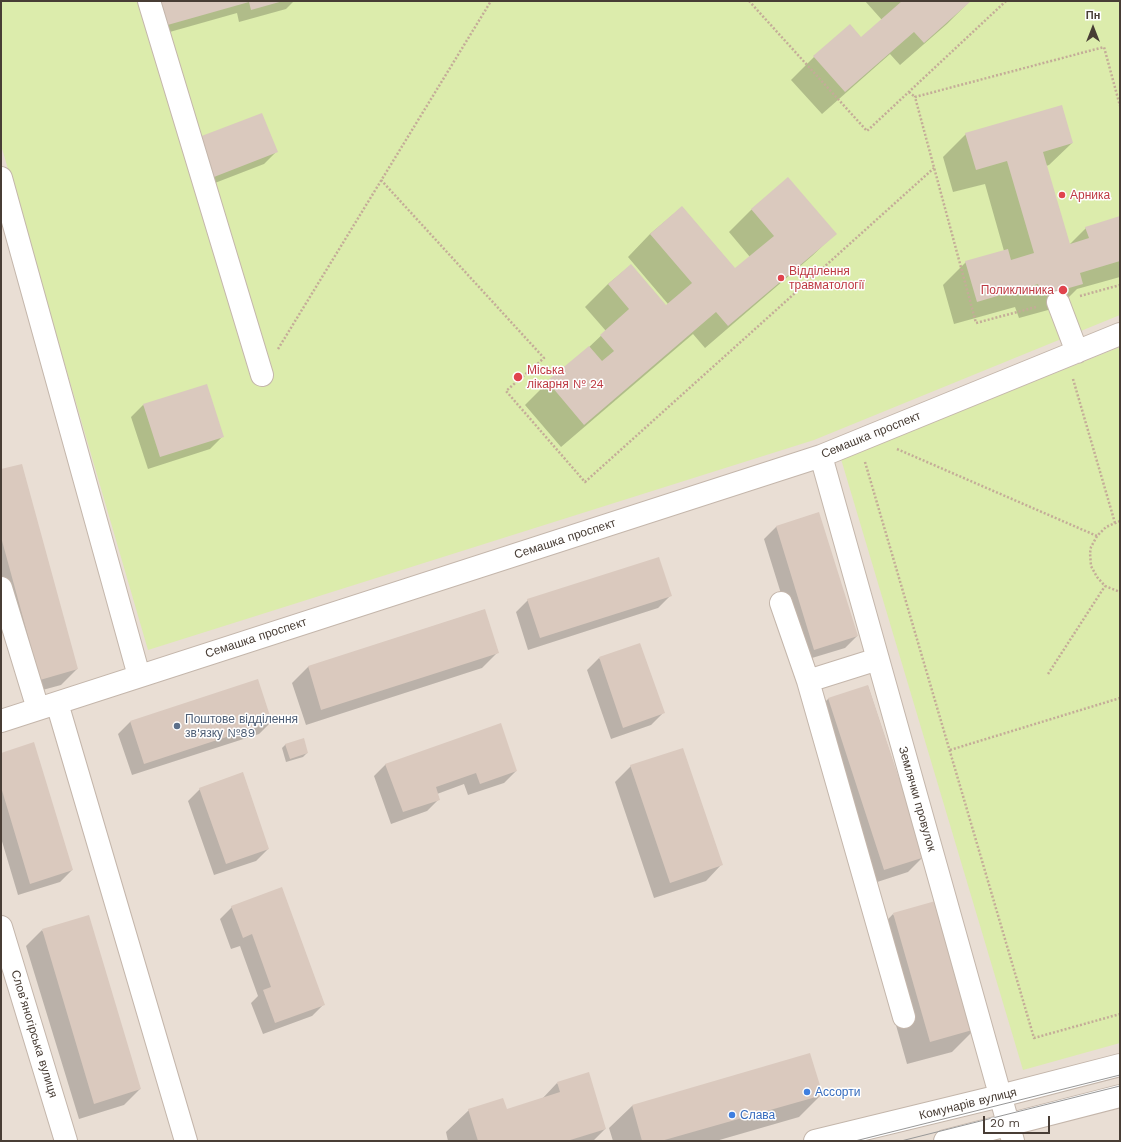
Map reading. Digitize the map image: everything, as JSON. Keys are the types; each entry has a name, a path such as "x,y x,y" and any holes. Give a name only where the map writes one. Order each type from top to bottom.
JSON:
{"street":[{"path":"149,1 262,375"},
{"path":"1,178 139,676"},
{"path":"1058,302 1077,352"},
{"name":"Семашка проспект","path":"1,721 821,456 1120,334"},
{"name":"Землячки провулок","path":"821,456 1010,1133"},
{"path":"1,588 5,617 47,706 186,1141"},
{"path":"781,603 808,681 904,1017"},
{"path":"808,681 878,659"},
{"name":"Слов’яногірська вулиця","path":"1,927 66,1141"},
{"name":"Комунарів вулиця","path":"815,1141 1120,1065"},
{"path":"945,1141 1010,1133 1120,1096"}],"path":[{"path":"262,375 491,1"},
{"path":"749,1 867,131 1006,1"},
{"path":"915,97 1104,47 1120,106"},
{"path":"909,92 915,97 976,323"},
{"path":"381,180 544,358 506,391 585,482 934,168"},
{"path":"1073,379 1115,522"},
{"path":"896,449 1097,536"},
{"path":"864,462 1034,1038 1120,1014"},
{"path":"1120,521 1106,527 1097,536 1091,547 1090,553 1091,566 1097,577 1105,586 1120,592"},
{"path":"1048,674 1105,586"},
{"path":"950,750 1120,698"}],"shaded area":[{"path":"1,1 1120,1 1120,1141 1,1141"}],"green space":[{"name":"Міська лікарня № 24","path":"1,1 1120,1 1120,315 814,440 148,650 1,145"},
{"path":"1120,347 1120,1043 1023,1070 841,459"}],"building":[{"path":"157,1 283,1 251,10 249,2 164,26"},
{"path":"902,1 971,1 924,43 914,32 845,92 813,56 850,24 861,37"},
{"path":"1062,105 1073,143 1043,152 1070,244 1089,238 1085,227 1120,216 1120,261 1080,273 1083,284 1041,296 1038,284 977,302 965,261 1008,249 1011,260 1034,253 1007,161 976,170 965,133"},
{"path":"262,113 278,152 214,177 199,137"},
{"path":"788,177 837,234 728,326 716,312 584,425 547,381 589,346 602,361 614,351 600,335 629,309 608,284 631,264 666,305 692,283 650,234 682,206 735,268 774,236 751,209"},
{"path":"207,384 224,437 160,457 143,404"},
{"path":"22,464 78,669 40,680 1,537 1,469"},
{"path":"819,512 858,636 814,650 776,526"},
{"path":"659,557 672,596 540,638 527,599"},
{"path":"485,609 499,653 321,710 308,666"},
{"path":"640,643 665,713 623,728 599,657"},
{"path":"258,679 272,722 144,764 130,721"},
{"path":"868,685 925,857 884,870 828,698"},
{"path":"501,723 517,771 480,784 476,773 436,787 440,800 403,812 385,764"},
{"path":"304,738 308,753 290,759 285,744"},
{"path":"34,742 73,870 30,884 1,787 1,753"},
{"path":"683,748 723,865 670,883 630,765"},
{"path":"243,772 269,849 226,864 199,788"},
{"path":"282,887 325,1005 275,1023 263,990 271,987 252,934 243,938 231,906"},
{"path":"939,900 976,1029 930,1042 893,913"},
{"path":"89,915 141,1089 94,1104 42,929"},
{"path":"810,1053 823,1095 661,1141 642,1141 632,1105"},
{"path":"589,1072 606,1129 567,1141 478,1141 468,1109 503,1098 507,1109 560,1092 557,1082"}],"tram line":[{"path":"855,1141 1120,1075"},
{"path":"901,1141 1120,1086"}],"place":[{"name":"Арника","path":"1062,195"},
{"name":"Відділення травматології","path":"781,278"},
{"name":"Поликлиника","path":"1063,290"},
{"name":"Міська лікарня № 24","path":"518,377"},
{"name":"Поштове відділення зв'язку №89","path":"177,726"},
{"name":"Ассорти","path":"807,1092"},
{"name":"Слава","path":"732,1115"}]}
